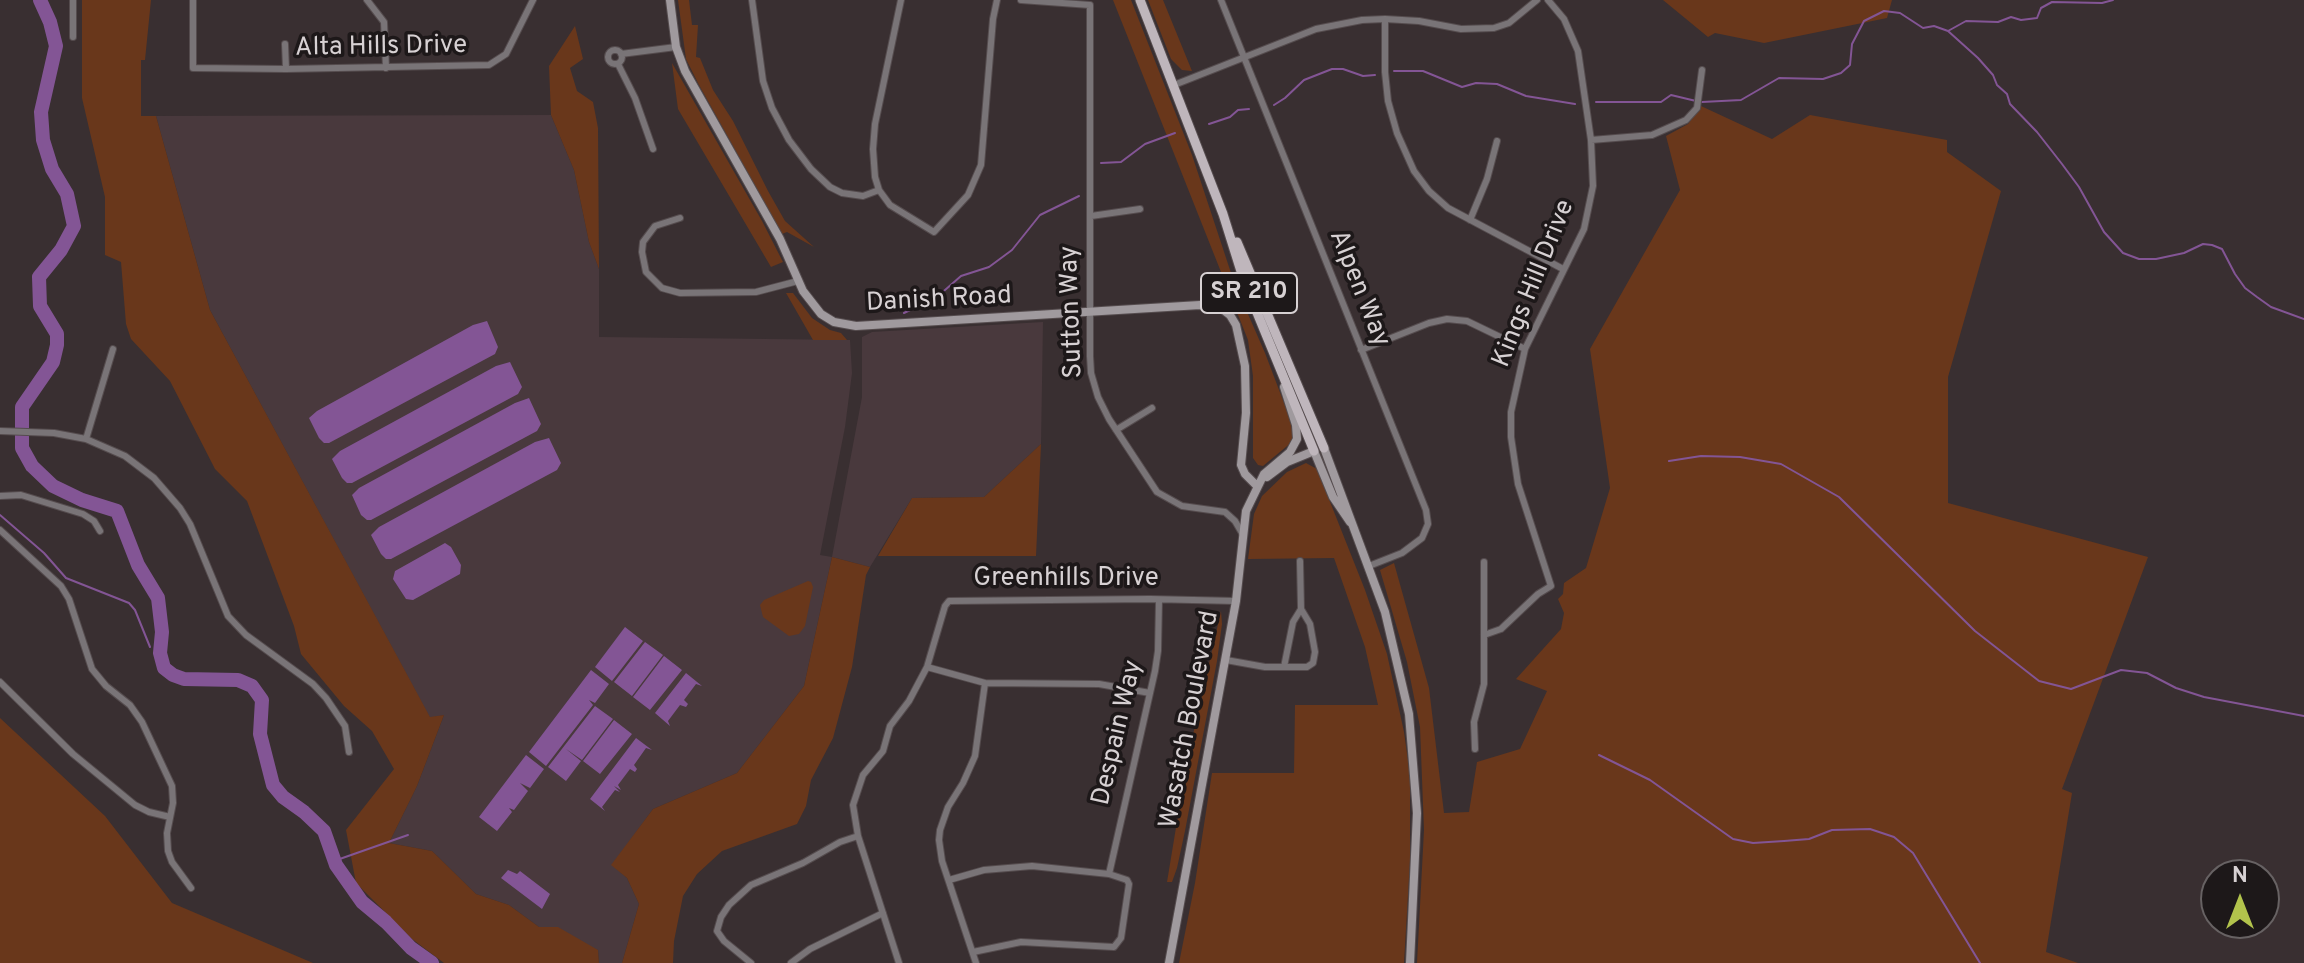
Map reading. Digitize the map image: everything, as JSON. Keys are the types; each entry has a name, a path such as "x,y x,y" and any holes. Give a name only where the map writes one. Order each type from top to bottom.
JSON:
{"main road":[{"name":"Danish Road","path":"670,0 676,47 691,83 780,239 798,281 821,314 847,326 1213,306 1228,313 1236,325 1245,374 1246,426 1241,462 1245,474 1257,486"},
{"name":"Wasatch Boulevard","path":"1140,0 1223,214 1253,276 1284,368 1319,449"},
{"name":"Wasatch Boulevard","path":"1169,963 1226,660 1246,511 1266,471 1290,452 1297,439 1284,368"},
{"path":"1257,486 1282,465 1319,449"},
{"name":"SR 210","path":"1319,449 1333,497 1353,526 1369,566 1396,651 1412,736 1417,813 1410,963"}],"street":[{"path":"73,0 73,37"},
{"name":"Alta Hills Drive","path":"193,0 193,68 286,69 478,67 499,60 511,46 533,0"},
{"path":"367,0 384,22 386,68"},
{"path":"752,0 763,81 772,108 789,140 811,169 830,187 842,193 863,196 879,190"},
{"path":"901,0 873,136 873,164 879,190 900,213 934,232 968,195 981,165 997,0"},
{"name":"Sutton Way","path":"1021,0 1090,5 1090,313 1092,381 1101,406 1152,486 1182,506 1219,510 1230,515 1242,533"},
{"name":"Alpen Way","path":"1221,0 1428,517 1426,532 1414,545 1369,566"},
{"path":"1174,85 1316,29 1385,19 1419,21 1461,29 1486,29 1509,23 1537,0"},
{"name":"Kings Hill Drive","path":"1484,635 1501,629 1538,594 1551,586 1523,504 1513,461 1511,412 1525,349 1584,229 1593,186 1591,140 1578,51 1564,19 1548,0"},
{"path":"1385,19 1386,87 1404,151 1414,171 1429,191 1448,208 1563,269"},
{"path":"285,44 286,69"},
{"path":"621,54 676,47"},
{"path":"618,64 623,58 616,50 608,55 610,62 618,64 635,98 653,149"},
{"path":"1591,140 1660,133 1686,120 1697,108 1702,70"},
{"path":"1091,108 1100,109"},
{"path":"1470,220 1487,179 1497,141"},
{"path":"1091,216 1140,209"},
{"path":"680,218 655,226 643,242 646,272 662,288 680,293 756,292 798,281"},
{"path":"1361,350 1447,319 1467,321 1525,349"},
{"path":"86,439 113,349"},
{"path":"1116,430 1152,408"},
{"path":"0,431 86,439 108,447 138,465 167,491 190,524 228,616 246,635 313,684 326,698 345,726 349,752"},
{"path":"0,496 21,495 83,514 94,521 100,531"},
{"path":"0,530 51,575 65,592 92,669 136,713 168,776 173,794 167,833 168,851 172,862 191,888"},
{"path":"1226,660 1284,667 1307,667 1313,663 1315,652 1310,624 1301,609 1300,561"},
{"path":"1475,749 1474,722 1484,684 1484,562"},
{"name":"Despain Way","path":"1109,874 1158,651 1159,600"},
{"name":"Greenhills Drive","path":"858,836 853,805 863,775 883,751 890,726 909,701 927,667 949,601 1236,601"},
{"path":"1284,667 1293,622 1301,609"},
{"path":"927,667 985,683 1099,684 1150,693"},
{"path":"0,682 73,754 110,785 142,809 170,817"},
{"path":"976,963 939,840 948,807 975,756 985,683"},
{"path":"751,963 717,931 729,905 751,885 858,836 899,963"},
{"path":"949,880 984,870 1032,866 1109,874 1127,880 1129,892 1121,938 1114,947 1104,949 1021,942 973,952"},
{"path":"791,963 810,949 883,913"}],"shaded area":[{"path":"82,0 151,0 145,60 141,60 141,116 156,116 210,310 430,717 444,715 417,786 389,843 432,851 476,894 509,905 539,927 558,927 598,950 599,963 444,963 412,939 356,883 346,830 394,769 372,731 344,706 301,654 294,626 247,501 215,469 170,381 131,339 126,324 121,262 105,255 105,197 82,98"},
{"path":"678,0 689,0 692,25 698,25 696,57 700,58 713,90 733,121 768,191 785,221 814,247 787,232 782,234 699,85 686,59"},
{"path":"1113,0 1131,0 1192,155 1234,282 1292,424 1292,442 1263,466 1253,458 1253,376 1248,340"},
{"path":"1148,0 1163,0 1192,71 1182,70 1171,59"},
{"path":"1663,0 1892,0 1887,18 1764,43 1715,33 1708,37"},
{"path":"575,26 583,59 570,68 577,91 593,102 598,128 599,269 589,242 574,170 551,115 549,66"},
{"path":"672,63 783,262 771,267 678,109"},
{"path":"1701,106 1772,139 1810,115 1947,140 1947,152 2001,191 1948,377 1948,503 2148,557 2062,789 2072,793 2046,952 2078,963 1417,963 1424,830 1420,727 1407,662 1380,570 1394,563 1429,688 1444,813 1469,812 1477,762 1520,749 1547,691 1516,679 1561,629 1564,613 1558,599 1563,594 1564,583 1586,568 1610,488 1590,349 1680,190 1666,136 1688,124"},
{"path":"551,115 574,170 589,242 599,269 599,337 850,340 852,373 845,427 820,555 832,557 804,686 737,773 653,809 612,865 627,878 639,904 622,963 599,963 598,950 539,927 509,905 476,894 432,851 389,843 417,786 444,715 430,718 210,310 156,116"},
{"path":"786,293 793,293 812,318 841,333 847,340 813,340"},
{"path":"487,321 498,347 495,354 329,443 319,438 309,418 317,411 473,325"},
{"path":"1043,322 1041,444 984,497 912,498 870,567 832,557 862,397 862,337 872,332"},
{"path":"510,362 522,387 518,394 352,483 342,478 332,459 340,451 496,366"},
{"path":"529,398 541,424 537,431 371,520 361,515 352,495 359,488"},
{"path":"549,438 561,463 557,470 391,559 381,554 371,535 379,527 535,442"},
{"path":"1041,444 1036,556 878,556 912,498 984,497"},
{"path":"1306,463 1317,469 1365,590 1387,654 1404,732 1410,775 1410,861 1404,963 1179,963 1212,773 1294,773 1295,705 1378,705 1365,647 1334,558 1248,559 1254,514 1262,496 1287,472"},
{"path":"445,543 451,547 461,565 460,574 413,600 406,599 393,579 395,571"},
{"path":"832,557 870,567 866,575 852,667 833,738 811,780 806,806 797,824 722,851 697,874 683,896 673,963 622,963 639,904 627,878 611,865 653,809 737,773 804,686"},
{"path":"808,581 813,587 805,626 799,634 789,636 763,617 760,605 764,600"},
{"path":"1221,611 1217,661 1185,831 1177,868 1172,882 1167,882 1187,761"},
{"path":"625,627 643,641 612,681 595,667"},
{"path":"645,642 663,655 632,696 614,682"},
{"path":"664,656 682,670 650,710 633,697"},
{"path":"591,670 609,684 595,703 589,700 593,705 546,766 529,752"},
{"path":"686,673 702,686 696,684 684,700 688,704 686,707 680,705 668,721 670,726 655,713"},
{"path":"595,706 613,719 582,760 566,749 581,761 566,781 548,767"},
{"path":"0,718 105,816 172,903 313,963 0,963"},
{"path":"614,720 632,734 600,774 583,761"},
{"path":"636,738 652,750 646,748 634,765 637,769 635,772 630,769 618,785 621,790 614,786 620,792 615,790 602,807 605,811 590,799"},
{"path":"526,755 544,769 530,788 520,783 528,791 514,810 509,808 512,812 497,831 479,817"},
{"path":"508,870 517,874 520,871 550,894 542,909 501,878"}],"waterway":[{"path":"40,0 56,46 41,112 43,140 52,169 67,194 74,226 61,250 39,277 40,306 57,334 57,345 53,362 22,407 22,448 32,466 53,486 82,500 117,511 138,565 158,598 162,632 160,653 164,668 184,679 238,680 252,686 262,700 260,734 273,785 324,831 336,865 362,902 411,948 432,963"},
{"path":"1702,102 1741,100 1779,78 1823,79 1841,73 1850,65 1852,44 1864,21 1884,11 1900,13 1923,28 1934,26 1948,31 1966,21 2037,18 2041,8 2052,2 2102,3 2113,0"},
{"path":"1948,31 1993,75 1997,85 2007,94 2010,104 2037,132 2079,187 2104,232 2123,253 2139,259 2156,259 2184,253 2203,244 2212,245 2222,249 2245,288 2271,307 2304,319"},
{"path":"1274,105 1304,80 1332,69 1343,69 1363,76 1375,75"},
{"path":"1394,71 1423,71 1462,87 1476,83 1497,84 1526,96 1575,104"},
{"path":"1596,102 1661,102 1671,95 1696,101"},
{"path":"1209,124 1230,117 1238,110 1249,109"},
{"path":"1101,163 1121,162 1145,144 1175,133"},
{"path":"904,313 937,297 961,276 989,267 1012,250 1040,215 1079,196"},
{"path":"1669,461 1701,456 1740,457 1781,464 1839,497 1975,631 2039,681 2071,689 2121,670 2147,673 2176,688 2204,697 2304,716"},
{"path":"0,515 44,553 66,578 129,603 150,647"},
{"path":"1599,755 1650,780 1733,839 1753,843 1784,841 1809,839 1832,830 1870,829 1894,837 1913,853 1980,963"},
{"path":"334,861 408,835"}]}
